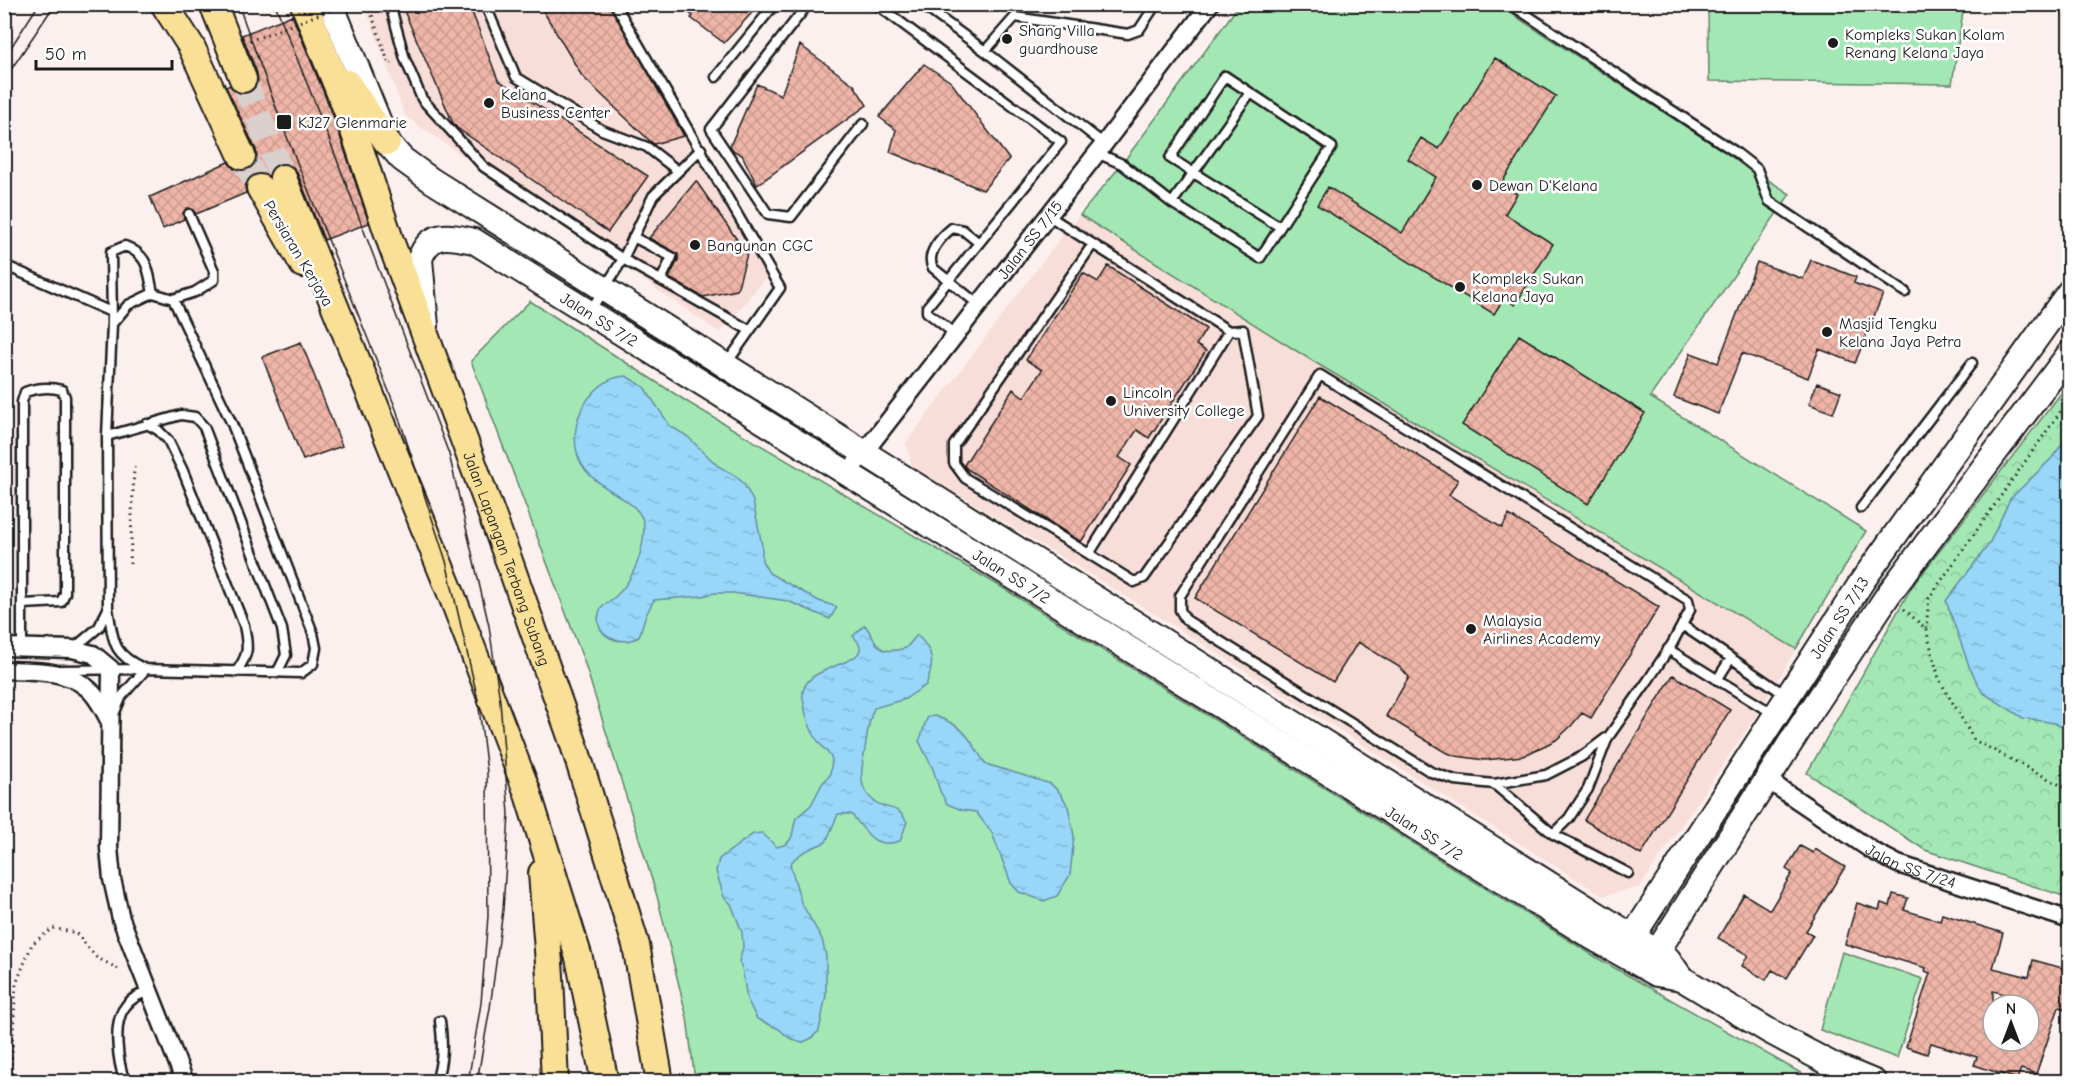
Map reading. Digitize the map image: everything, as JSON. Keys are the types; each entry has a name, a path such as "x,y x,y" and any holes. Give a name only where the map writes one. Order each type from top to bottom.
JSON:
{"main road":[{"path":"164,4 191,46 242,156"},
{"path":"213,4 243,79"},
{"path":"304,4 322,45 387,142"},
{"name":"Jalan Lapangan Terbang Subang","path":"322,45 347,110 391,243 509,561 574,745 636,945 660,1082"},
{"name":"Persiaran Kerjaya","path":"271,183 298,256 338,317 452,596 526,791 538,831"},
{"path":"538,831 550,976 555,1082"},
{"path":"538,831 579,958 605,1082"}],"street":[{"path":"331,4 387,142"},
{"name":"Jalan SS 7/15","path":"848,473 1101,149 1210,4"},
{"name":"Jalan SS 7/2","path":"387,142 402,159 431,180 864,453 1627,946"},
{"name":"Jalan SS 7/2","path":"427,340 420,259 424,249 439,237 450,236 474,241 848,473 1627,946 1652,961 1668,959 1681,978 1833,1065 1874,1082"},
{"name":"Jalan SS 7/13","path":"1627,946 1863,580 2070,291"},
{"name":"Jalan SS 7/13","path":"1652,961 1807,717 1888,595 2070,353"},
{"path":"4,647 72,649 93,654 111,669 109,848 112,879 121,919 185,1082"},
{"path":"4,670 45,671 72,679 87,687 111,722"},
{"path":"1782,705 1807,717"},
{"name":"Jalan SS 7/24","path":"1767,780 1873,851 1898,864 2070,920"}],"lane":[{"path":"390,4 405,59 422,99 484,167 622,259 749,330"},
{"path":"485,4 516,77 602,130 647,147 678,171"},
{"path":"615,4 780,288 726,366"},
{"path":"716,77 775,4"},
{"path":"808,4 711,129 768,214 791,217 863,124"},
{"path":"876,4 1060,142 926,309 956,335"},
{"path":"921,4 985,51 1101,149 1172,203 1260,258 1332,147 1226,76 1170,158 1280,227"},
{"path":"985,51 1016,17 1128,34 1139,30 1156,4"},
{"path":"1510,4 1734,151 1757,168 1769,201 1905,292"},
{"path":"1172,203 1250,93"},
{"path":"589,312 622,259 653,196 701,149"},
{"path":"112,324 129,305 153,293 173,300 195,292 213,280 213,271 189,214"},
{"path":"1049,216 1093,244 1229,331 1243,330 1258,416 1144,578 1134,582 964,478 954,463 954,445 1093,244"},
{"path":"979,243 959,229 949,230 931,253 930,261 933,268 979,305"},
{"path":"633,237 672,257 661,280"},
{"path":"146,669 128,661 117,651 108,609 107,436 112,324 111,252 125,246 136,250 146,261 153,293"},
{"path":"4,265 111,312"},
{"path":"45,671 146,669 301,673 313,664 316,648 313,633 232,424 173,300"},
{"path":"1089,554 1229,331"},
{"path":"1861,508 1972,363"},
{"path":"1553,834 1569,818 1588,789 1609,736 1668,649 1690,610 1688,600 1320,375 1180,596 1180,610 1186,620 1431,772 1455,780 1494,784 1546,775 1581,757 1609,736"},
{"path":"22,647 22,402 25,392 33,389 62,390 65,396 65,593 60,602 23,604"},
{"path":"107,436 181,415 195,417 204,427 282,629 286,656 277,673"},
{"path":"147,424 158,430 168,441 183,471 244,625 248,651 245,660 236,672"},
{"path":"72,649 99,627 108,609"},
{"path":"1682,625 1731,658 1782,705"},
{"path":"1668,649 1762,707 1782,705"},
{"path":"1717,680 1731,658"},
{"path":"111,722 122,696 146,669"},
{"path":"1494,784 1553,834 1628,873"},
{"path":"125,1082 118,1048 118,1028 123,1009 134,998 149,991"},
{"path":"436,1082 442,1064 440,1021"}],"path":[{"path":"244,43 346,4"},
{"path":"368,4 389,64 397,61"},
{"path":"2070,398 1929,598 1926,629 1939,679 1974,740 2070,790"},
{"path":"130,564 134,467"},
{"path":"1888,595 1926,629"},
{"path":"10,1082 16,984 32,944 53,928 76,933 96,957 122,971 142,974"}],"shaded area":[{"path":"365,5 614,5 772,270 720,333 405,116"},
{"name":"Malaysia Airlines Academy","path":"1080,215 1311,360 1796,649 1762,707 1640,887 1603,896 1148,610 912,466 906,443 1067,229"}],"green space":[{"name":"Kompleks Sukan Kelana Jaya","path":"1239,5 1498,5 1790,194 1650,397 1866,531 1796,649 1311,360 1080,215 1122,164"},
{"name":"Kompleks Sukan Kolam Renang Kelana Jaya","path":"1708,5 1964,5 1952,84 1709,81"},
{"path":"530,301 689,403 998,585 1599,959 1815,1081 695,1081 687,1018 657,896 585,664 471,361"},
{"path":"2069,383 2069,898 1925,850 1807,773 1911,588"},
{"path":"1842,952 1923,979 1897,1058 1820,1030"}],"water":[{"path":"626,376 644,387 670,426 687,436 718,466 736,476 744,484 753,501 762,545 762,561 769,573 819,601 837,607 830,619 788,601 733,593 715,593 654,600 645,617 639,637 632,640 616,640 604,634 598,621 600,610 615,597 632,574 640,555 644,527 640,515 632,505 593,478 582,465 576,449 576,428 582,408 594,392 608,381"},
{"path":"2069,435 2069,731 2054,723 2023,718 1982,692 1969,666 1946,601 1989,544 2010,499 2051,459"},
{"path":"865,625 879,647 889,651 906,648 917,635 930,652 931,670 926,685 905,699 874,708 868,728 862,784 868,796 880,805 899,812 907,822 900,841 883,843 876,841 851,814 838,814 826,842 802,853 790,864 801,902 822,939 826,956 826,995 819,1031 801,1043 757,1019 747,999 739,962 743,947 742,932 731,904 724,897 716,871 719,859 753,834 762,833 777,847 787,843 792,837 796,818 811,805 822,784 830,775 832,759 811,729 803,698 805,686 813,677 858,654 860,646 853,636"},
{"path":"935,716 961,730 986,764 1051,784 1060,793 1068,806 1074,836 1070,875 1057,896 1044,901 1019,892 1011,883 992,833 976,812 947,804 919,741 928,717"}],"building":[{"name":"Kelana Business Center","path":"401,4 469,4 498,80 648,176 608,232 457,128"},
{"path":"539,4 609,4 684,136 654,144 650,141 582,76"},
{"path":"677,4 760,4 724,43 691,18 693,16"},
{"name":"KJ27 Glenmarie","path":"292,15 333,115 369,223 324,240 297,172 292,166 284,163 272,168 268,176 261,173 252,175 245,187 246,193 196,214 192,209 187,208 183,213 184,219 163,229 150,197 228,162 234,169 241,171 255,164 256,150 226,87 230,85 240,94 248,93 258,82 257,73 242,35"},
{"path":"800,45 854,85 867,105 757,185 742,155 730,146 757,84 781,95"},
{"name":"Dewan D'Kelana","path":"1495,58 1556,96 1501,184 1517,194 1505,214 1553,244 1515,305 1504,298 1494,314 1317,205 1328,187 1402,233 1436,177 1408,159 1421,138 1439,149"},
{"path":"924,64 951,82 1009,159 983,190 890,152 896,130 879,117"},
{"name":"Bangunan CGC","path":"696,181 747,254 737,290 703,297 669,278 678,260 678,254 649,238"},
{"path":"1811,260 1856,277 1854,283 1883,294 1855,363 1819,349 1808,378 1742,353 1718,414 1674,397 1691,353 1718,363 1757,262 1803,279"},
{"path":"1108,266 1206,329 1196,345 1206,351 1149,438 1137,430 1119,457 1131,465 1081,542 964,465 1013,389 1024,397 1042,370 1026,360 1083,273 1098,282"},
{"path":"1519,335 1645,413 1588,504 1462,425"},
{"path":"301,342 342,446 303,460 262,357"},
{"path":"1817,383 1841,392 1833,413 1809,404"},
{"path":"1320,396 1458,480 1449,495 1502,528 1509,515 1659,607 1591,718 1582,713 1556,740 1523,756 1485,760 1456,756 1445,752 1386,716 1409,677 1401,668 1358,642 1333,682 1195,598"},
{"path":"1673,675 1730,710 1641,855 1584,820"},
{"path":"1800,846 1813,853 1815,849 1845,867 1806,931 1813,935 1787,978 1772,970 1766,980 1742,966 1748,955 1718,938 1744,894 1770,910 1792,873 1786,869"},
{"path":"1893,894 1908,898 1904,910 1940,921 1942,914 2003,933 1993,968 2029,977 2033,960 2070,970 2070,990 2065,1009 2059,1007 2036,1074 2021,1069 2017,1079 1974,1065 1977,1057 1931,1043 1927,1054 1906,1047 1930,973 1925,971 1926,968 1845,944 1857,903 1879,910 1881,903 1890,906"}],"tunnel":[{"path":"243,79 283,178"},
{"path":"242,156 260,188"}],"tram line":[{"path":"4,58 39,4"},
{"path":"4,80 55,4"},
{"path":"238,4 285,132 396,409 446,561 478,700 487,772 488,916 481,1003 468,1082"},
{"path":"275,4 449,454 489,626 500,701 509,814 503,910 478,1076"}],"place":[{"name":"Shang Villa guardhouse","path":"1007,39"},
{"name":"Kompleks Sukan Kolam Renang Kelana Jaya","path":"1833,43"},
{"name":"Kelana Business Center","path":"489,103"},
{"name":"KJ27 Glenmarie","path":"284,122"},
{"name":"Dewan D'Kelana","path":"1477,185"},
{"name":"Bangunan CGC","path":"695,245"},
{"name":"Kompleks Sukan Kelana Jaya","path":"1460,287"},
{"name":"Masjid Tengku Kelana Jaya Petra","path":"1827,332"},
{"name":"Lincoln University College","path":"1111,401"},
{"name":"Malaysia Airlines Academy","path":"1471,629"}]}
